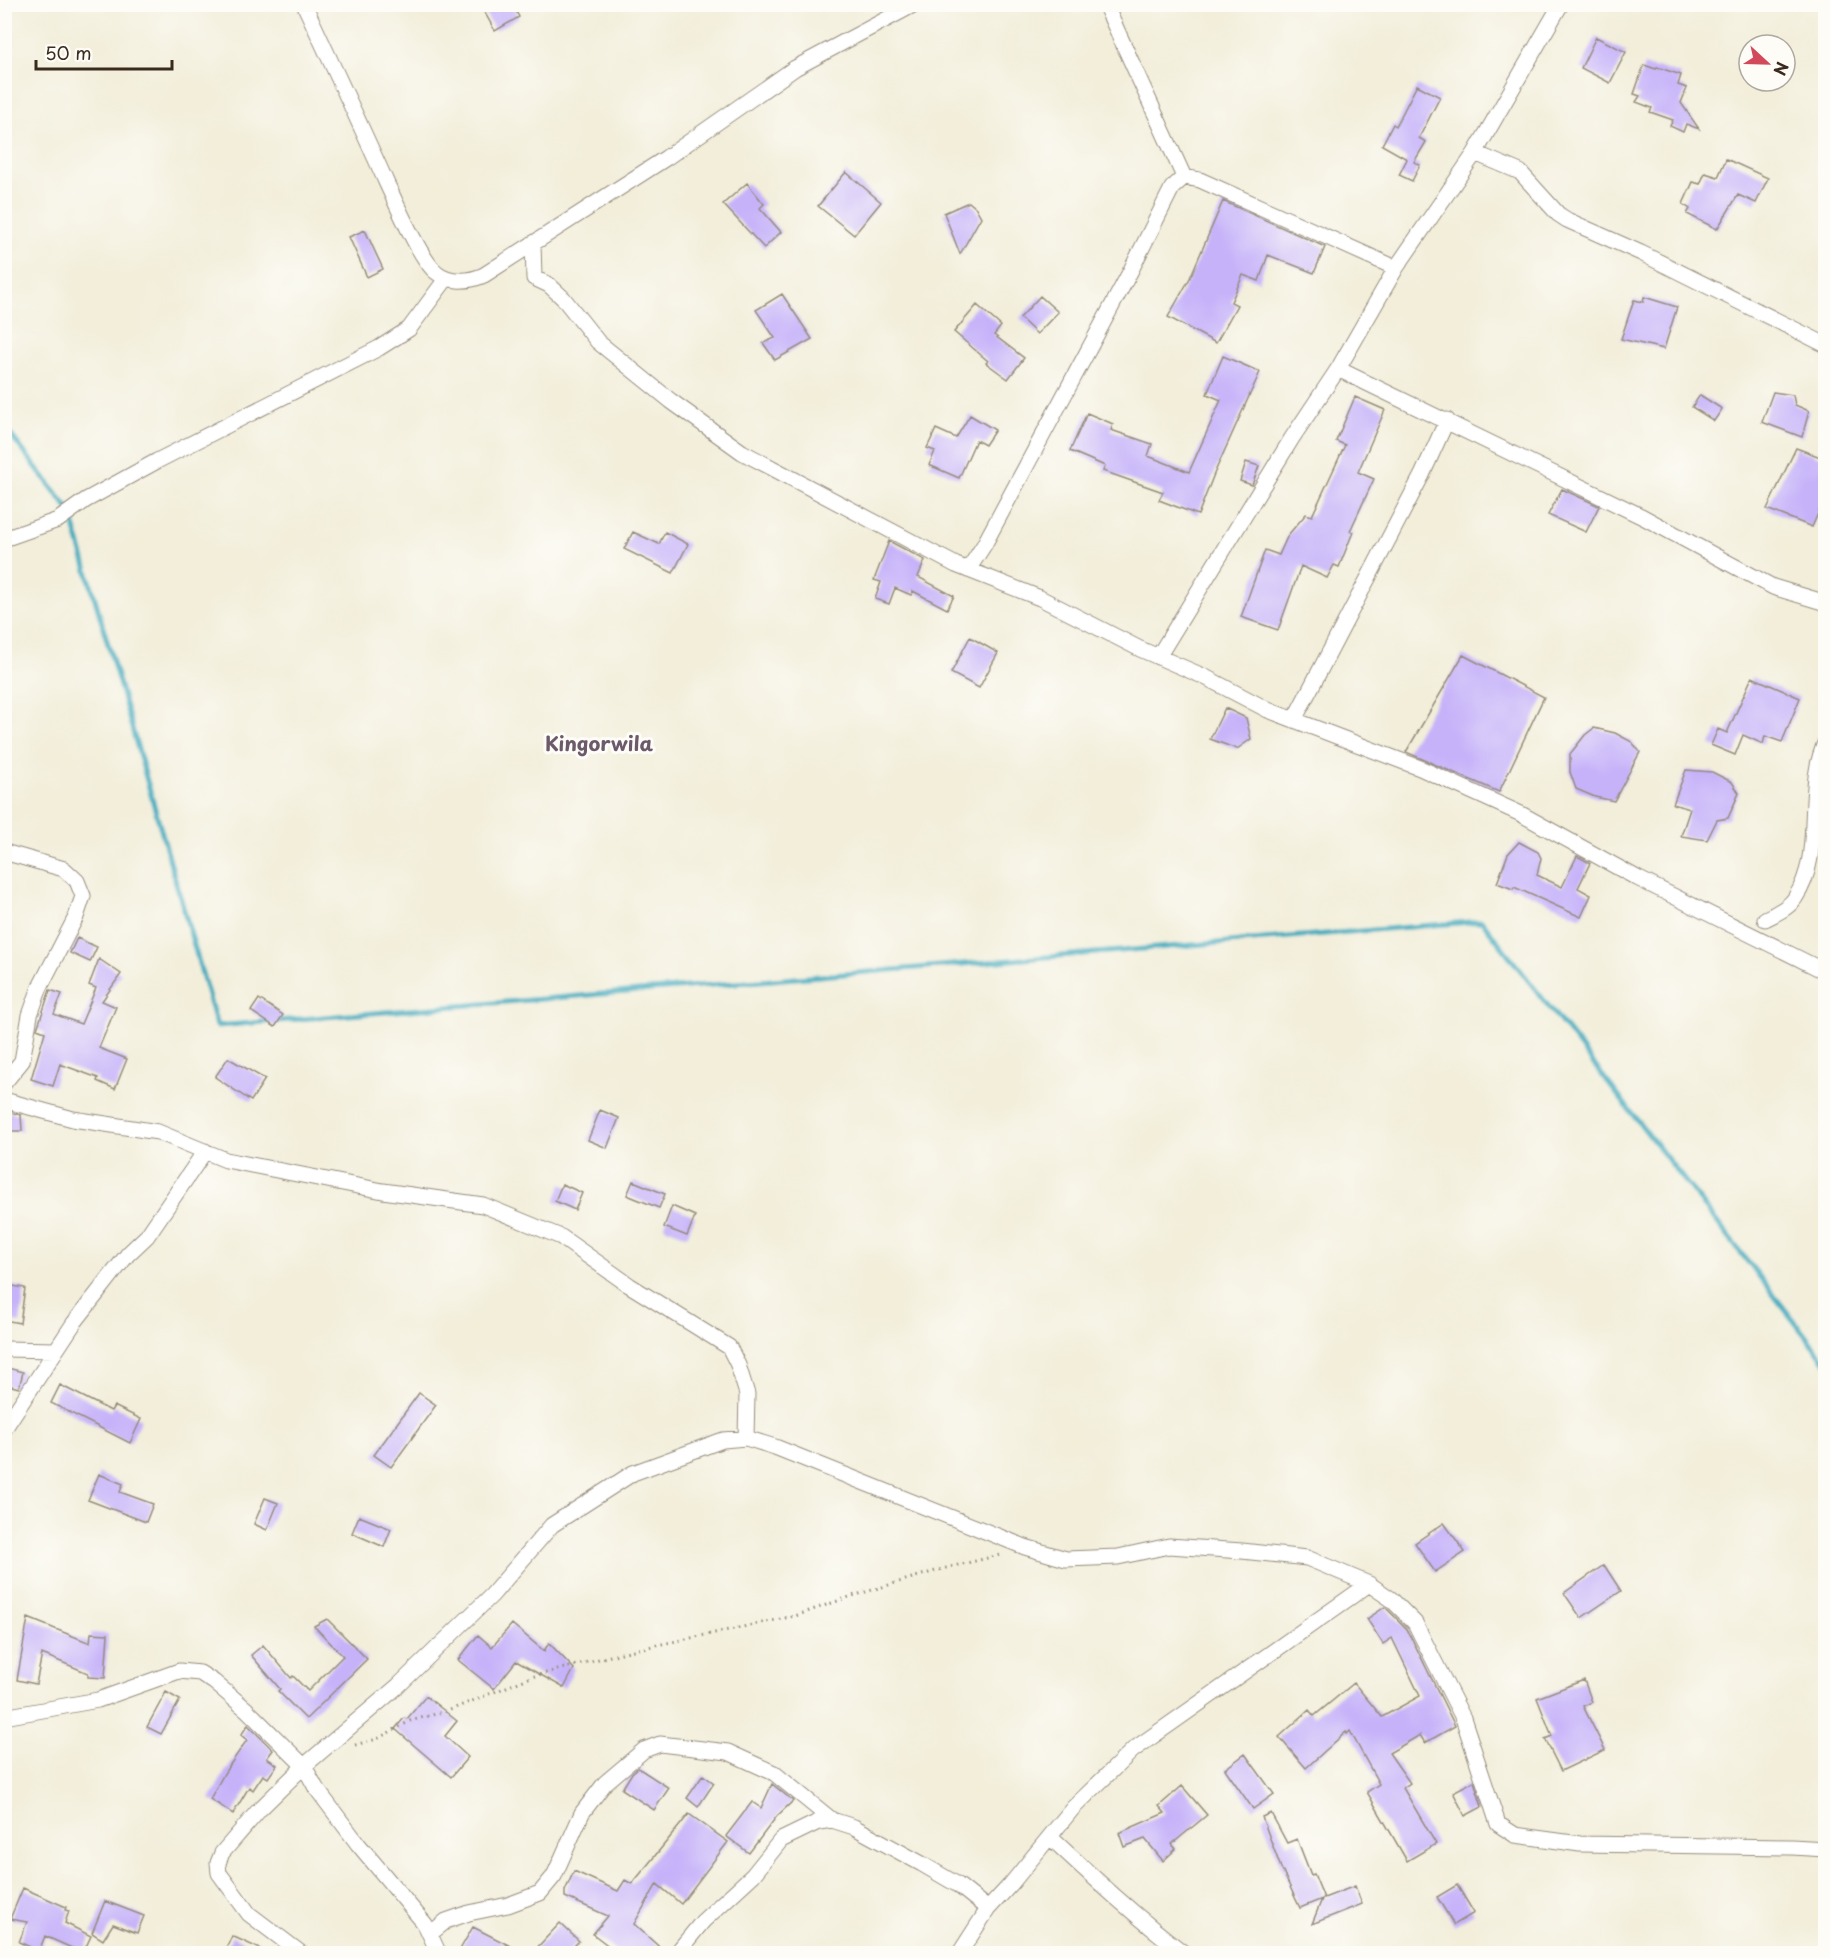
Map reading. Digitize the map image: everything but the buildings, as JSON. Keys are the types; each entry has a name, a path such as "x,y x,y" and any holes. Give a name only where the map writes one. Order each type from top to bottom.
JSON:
{"street":[{"path":"304,4 404,220 434,271 446,279 474,279 666,158 795,68 915,4"},
{"path":"1105,4 1184,177"},
{"path":"1158,657 1292,438 1338,369 1396,268 1475,153 1562,4"},
{"path":"1475,153 1520,172 1558,214 1567,220 1641,253 1826,345"},
{"path":"968,570 984,545 1129,274 1172,188 1184,177"},
{"path":"1184,177 1200,180 1396,268"},
{"path":"533,243 534,278 549,285 563,298 598,342 671,401 742,452 956,565 1040,598 1158,657 1205,677 1268,710 1420,768 1521,814 1637,878 1826,972"},
{"path":"4,539 58,520 86,500 157,461 379,348 409,329 446,279"},
{"path":"1338,369 1643,517 1773,586 1826,603"},
{"path":"1294,720 1422,476 1447,420"},
{"path":"1765,919 1781,911 1794,900 1804,881 1810,851 1815,779 1826,741"},
{"path":"4,852 64,868 77,881 83,896 76,917 40,987 30,1015 22,1061 4,1083"},
{"path":"4,1100 73,1119 158,1132 226,1160 383,1191 483,1205 561,1237 629,1285 729,1347 738,1365 747,1394 746,1438"},
{"path":"4,1429 91,1300 128,1254 147,1236 205,1151"},
{"path":"4,1348 56,1350"},
{"path":"302,1953 249,1914 219,1873 218,1863 222,1853 259,1810 304,1766 398,1686 484,1604 552,1525 633,1473 723,1440 746,1438 1025,1547 1066,1559 1118,1557 1169,1546 1242,1551 1307,1558 1369,1584 1391,1599 1415,1623 1463,1718 1498,1824 1515,1834 1580,1844 1791,1846 1826,1849"},
{"path":"959,1953 988,1909 1073,1808 1133,1750 1369,1584"},
{"path":"4,1717 98,1700 179,1671 200,1673 246,1709 304,1766 316,1788 357,1844 424,1924 439,1953"},
{"path":"430,1934 446,1921 469,1913 508,1905 540,1893 554,1876 582,1813 605,1783 644,1750 660,1744 728,1752 774,1773 832,1820 854,1827 922,1864 958,1885 988,1909"},
{"path":"676,1953 703,1921 753,1875 780,1840 816,1823 832,1820"},
{"path":"1050,1837 1117,1899 1185,1953"}],"path":[{"path":"325,1749 341,1749 377,1739 410,1721 450,1710 531,1677 629,1652 795,1616 942,1569 985,1560 1025,1547"}],"waterway":[{"path":"4,426 70,511 217,1026 1482,921 1826,1362"}],"district":[{"name":"Kingorwila","path":"599,743"}]}
